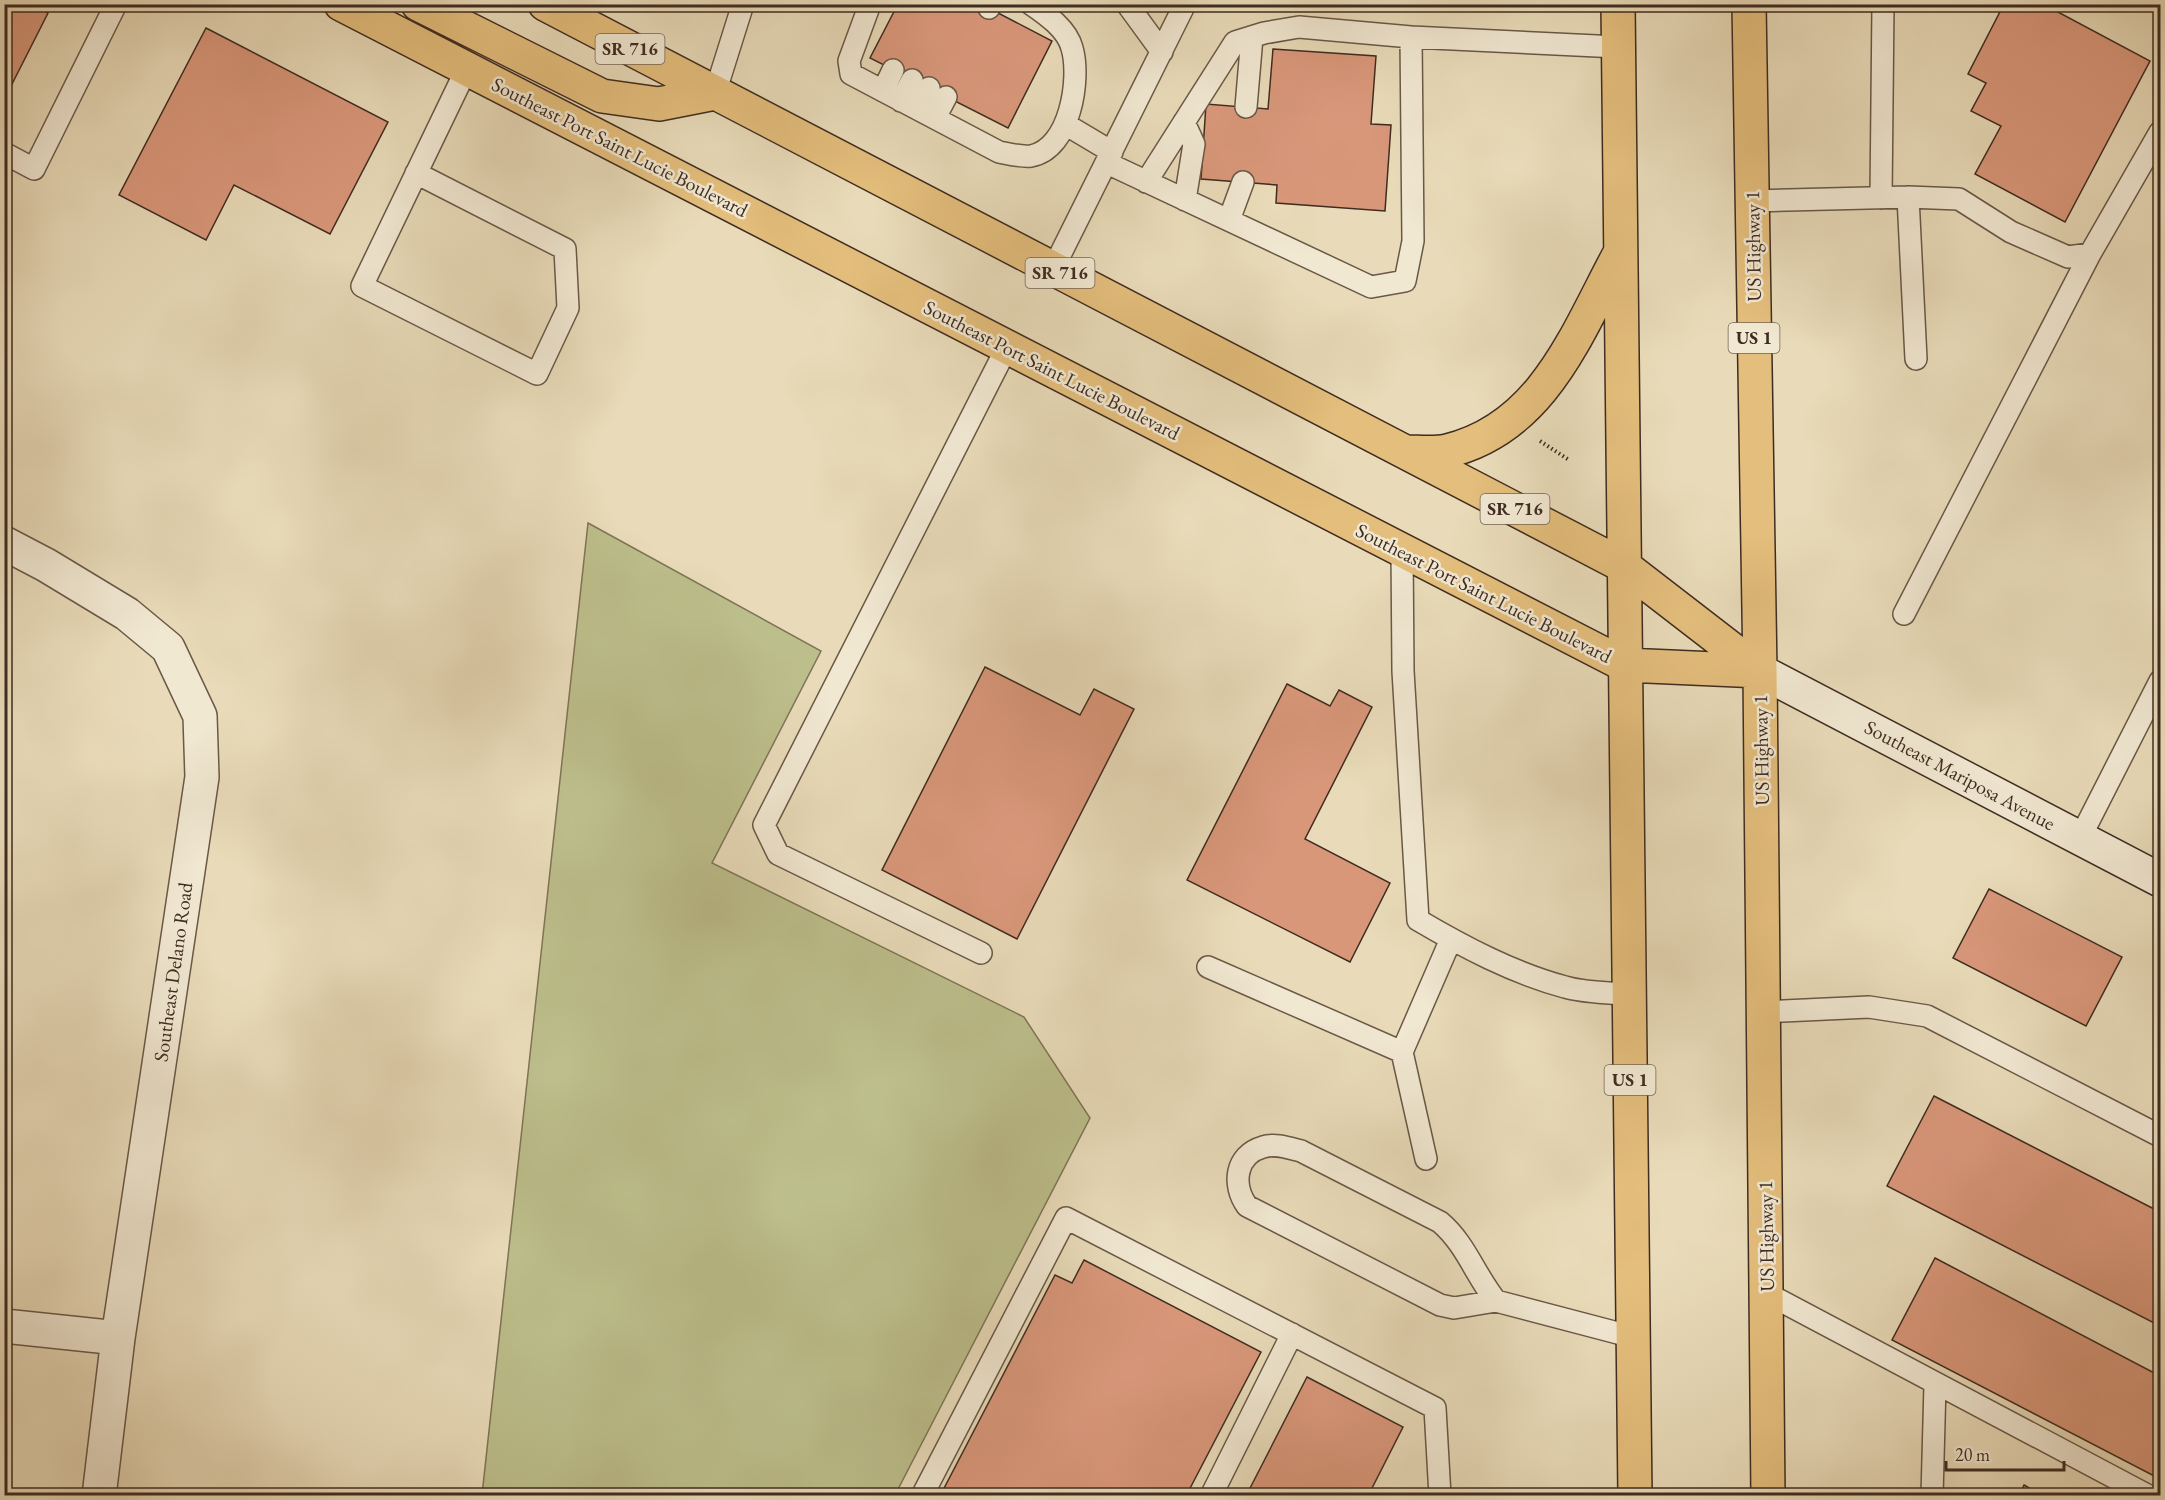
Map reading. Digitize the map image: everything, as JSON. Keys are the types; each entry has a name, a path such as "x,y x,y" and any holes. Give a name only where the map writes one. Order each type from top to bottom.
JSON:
{"main road":[{"name":"Southeast Port Saint Lucie Boulevard","path":"341,4 1624,665 1760,671"},
{"path":"418,4 602,96 659,104 715,93"},
{"name":"SR 716","path":"545,4 1624,566 1760,671"},
{"name":"US 1","path":"1618,4 1635,1496"},
{"name":"US Highway 1","path":"1749,4 1760,671 1768,1496"},
{"path":"1405,452 1445,451 1483,439 1520,415 1551,381 1621,252"}],"street":[{"name":"Southeast Delano Road","path":"4,543 46,564 127,614 168,648 200,716 202,777 118,1338 99,1496"},
{"name":"Southeast Mariposa Avenue","path":"1760,671 2160,880"},
{"path":"4,1326 118,1338"}],"lane":[{"path":"4,153 34,169 116,4"},
{"path":"715,93 743,4"},
{"path":"870,4 849,61 851,74 999,152 1032,156 1048,149 1065,124 1074,98 1072,47 1063,32 1031,4"},
{"path":"1127,4 1162,52"},
{"path":"1053,269 1185,4"},
{"path":"1881,198 1883,4"},
{"path":"1146,182 1234,42 1299,27 1411,37 1618,47"},
{"path":"1246,107 1252,37"},
{"path":"1065,124 1109,158 1146,182 1371,287 1405,281 1413,241 1411,37"},
{"path":"416,174 565,249 568,308 537,374 362,286 467,68"},
{"path":"910,105 920,84 910,105"},
{"path":"1184,122 1194,144 1185,200"},
{"path":"1904,614 2090,254 2160,132"},
{"path":"1229,220 1243,182"},
{"path":"1752,201 1908,197 1959,199 2011,232 2067,257 2090,254"},
{"path":"1908,197 1916,359"},
{"path":"981,952 778,854 764,825 1006,347"},
{"path":"1402,550 1403,671 1418,920 1451,939 1526,974 1567,988 1629,994"},
{"path":"2080,838 2160,681"},
{"path":"1426,1159 1402,1052 1451,939"},
{"path":"1208,968 1402,1052"},
{"path":"1763,1012 1869,1007 1927,1016 2160,1136"},
{"path":"1496,1301 1485,1287 1473,1261 1452,1232 1440,1222 1301,1151 1279,1145 1264,1146 1254,1151 1238,1172 1238,1193 1247,1206 1440,1305 1454,1308 1496,1301 1633,1337"},
{"path":"922,1496 1066,1218 1436,1408 1440,1496"},
{"path":"1766,1293 2149,1496"},
{"path":"1211,1496 1292,1334"},
{"path":"1932,1496 1935,1384"}],"path":[{"path":"1533,434 1548,448 1569,460"}],"green space":[{"path":"588,523 821,651 712,863 1024,1017 1090,1118 895,1495 482,1495"}],"building":[{"path":"4,4 32,4 48,13 10,88 4,85"},
{"path":"898,4 981,4 1052,41 1008,128 870,58"},
{"path":"2004,4 2043,4 2150,61 2065,222 1975,174 2001,126 1971,111 1986,83 1968,74"},
{"path":"206,28 388,122 330,234 234,185 206,240 119,195"},
{"path":"1273,49 1376,56 1371,124 1391,125 1385,211 1276,203 1277,185 1201,179 1206,104 1268,109"},
{"path":"985,667 1080,715 1094,689 1134,709 1017,939 882,870"},
{"path":"1287,684 1330,706 1339,690 1372,707 1305,839 1390,883 1350,962 1187,880"},
{"path":"1989,889 2122,957 2086,1026 1953,958"},
{"path":"1934,1096 2160,1212 2160,1326 1887,1186"},
{"path":"1935,1258 2160,1376 2160,1479 1892,1340"},
{"path":"1084,1260 1261,1352 1186,1496 940,1496 1055,1275 1072,1283"},
{"path":"1307,1377 1403,1427 1368,1496 1246,1496"},
{"path":"2024,1485 2044,1496 2019,1496"}]}
